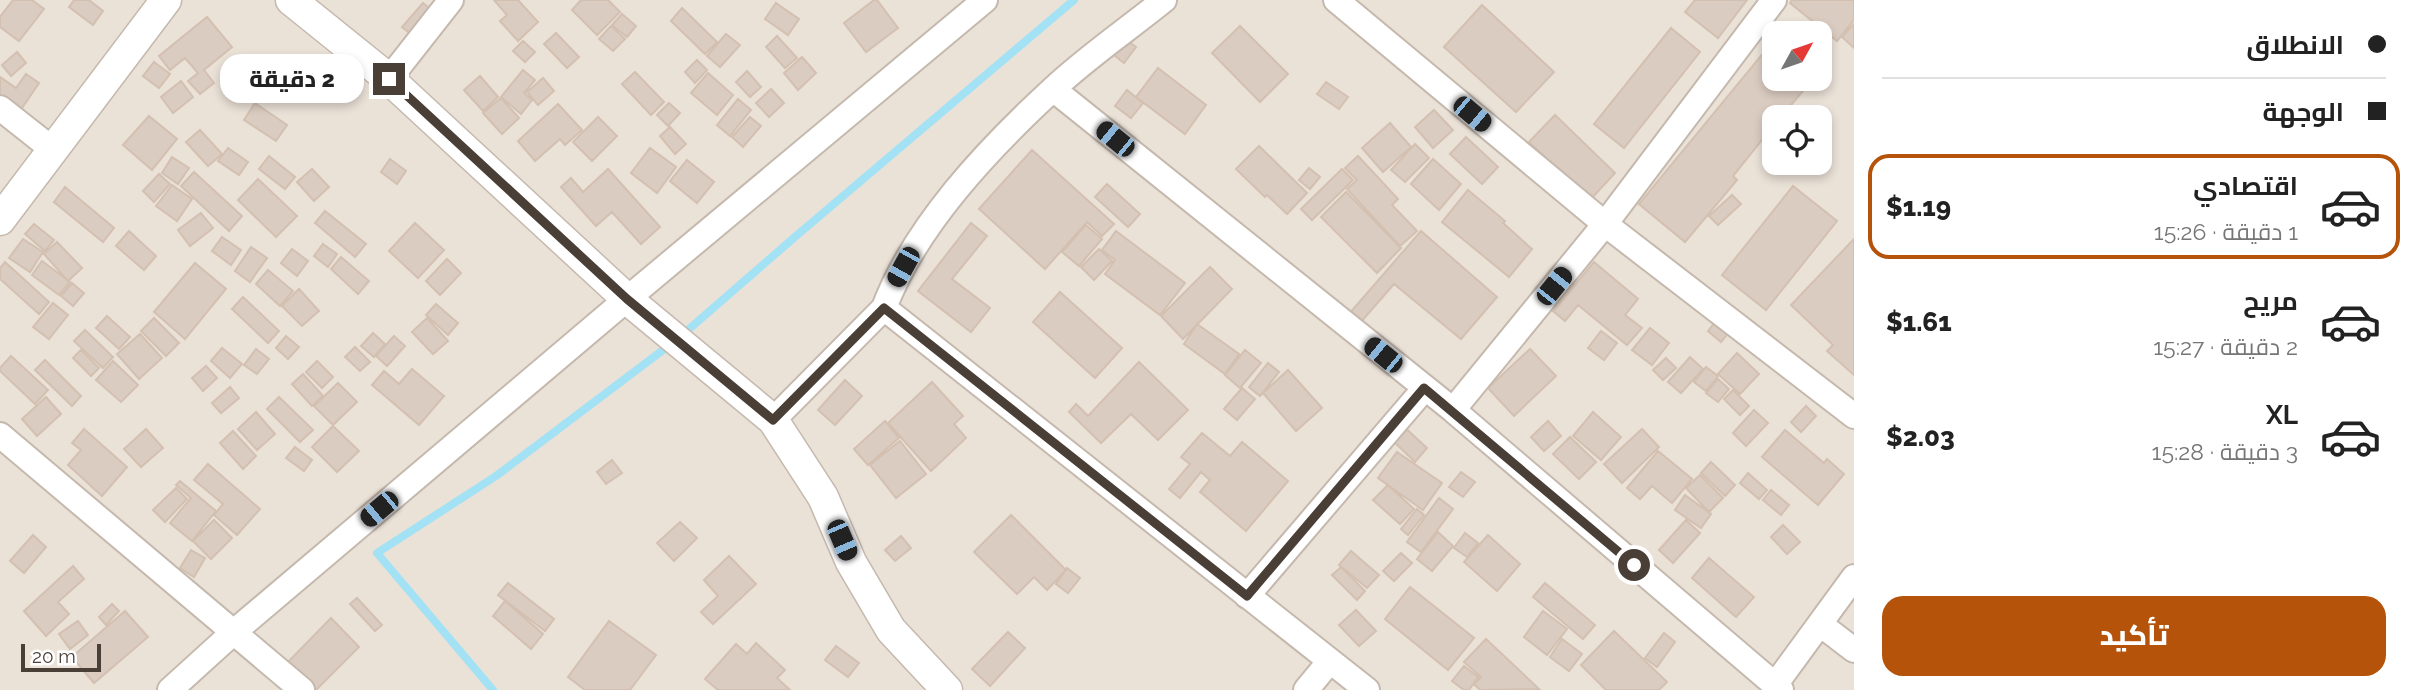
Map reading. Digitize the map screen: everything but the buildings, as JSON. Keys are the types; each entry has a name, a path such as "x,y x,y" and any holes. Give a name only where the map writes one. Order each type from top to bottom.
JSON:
{"street":[{"path":"0,220 166,0"},
{"path":"290,0 389,79 635,305 773,420 823,496 851,562 891,630 940,688"},
{"path":"389,79 452,0"},
{"path":"170,690 235,631 635,305 985,0"},
{"path":"773,420 884,308 912,249 976,167 1053,89 1164,0"},
{"path":"1336,0 1605,224 1854,416"},
{"path":"1452,410 1605,224 1774,0"},
{"path":"1053,89 1452,410 1778,688 1854,577"},
{"path":"0,108 52,149"},
{"path":"884,308 1367,690"},
{"path":"1247,596 1424,388"},
{"path":"0,435 303,690"},
{"path":"1820,624 1854,650"},
{"path":"1306,690 1330,661"}],"shaded area":[{"path":"0,0 1854,0 1854,690 0,690"}],"waterway":[{"path":"681,336 1074,0"},
{"path":"493,690 377,553 496,476 671,344"}],"route":[{"path":"389,79 627,299 773,420 884,308 1247,596 1424,388 1634,565"}]}
